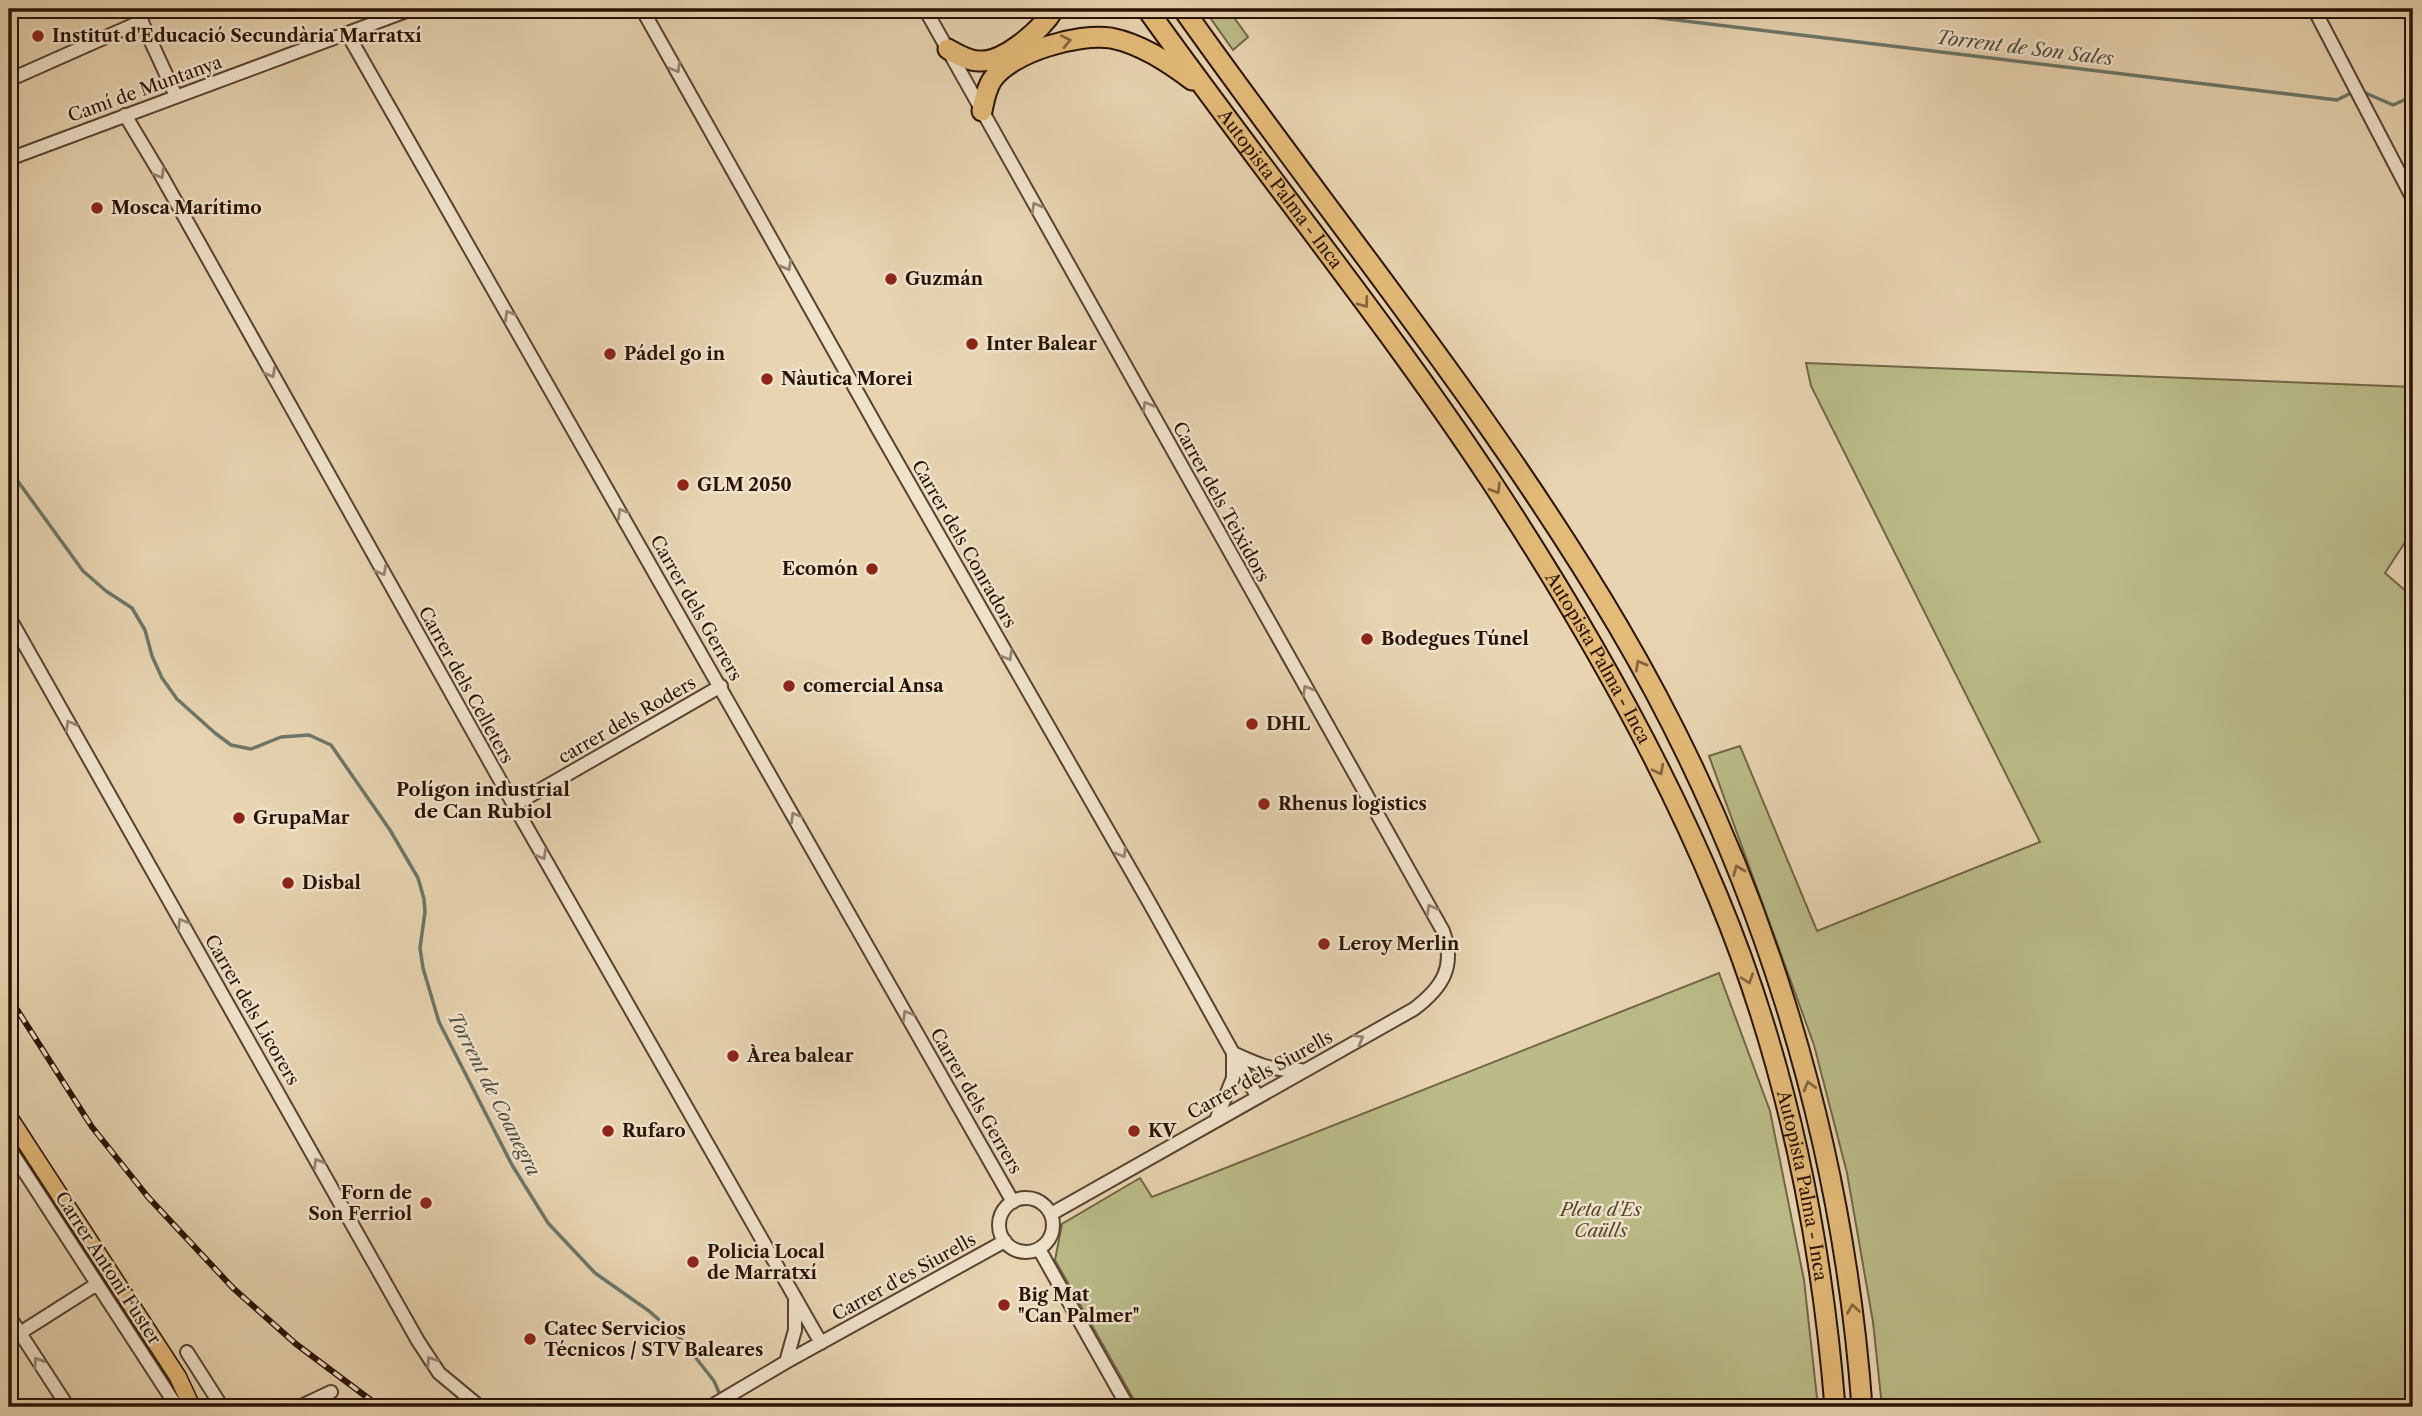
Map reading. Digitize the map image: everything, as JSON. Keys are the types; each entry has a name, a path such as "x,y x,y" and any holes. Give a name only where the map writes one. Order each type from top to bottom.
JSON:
{"highway":[{"path":"948,49 970,60 981,62 993,59 1031,36 1054,9"},
{"name":"Autopista Palma - Inca","path":"1147,9 1395,344 1490,479 1596,655 1674,800 1719,899 1739,951 1786,1107 1819,1268 1835,1407"},
{"name":"Autopista Palma - Inca","path":"1183,9 1509,455 1618,627 1695,772 1723,834 1763,936 1815,1106 1847,1267 1862,1407"},
{"path":"982,111 992,80 1005,68 1057,42 1081,38 1109,38 1137,46 1160,58 1206,91"}],"main road":[{"path":"9,1117 178,1377 192,1407"},
{"path":"178,1377 205,1407"}],"street":[{"path":"136,9 176,96"},
{"name":"Camí de Muntanya","path":"9,159 412,9"},
{"name":"Carrer dels Conradors","path":"642,9 1257,1096"},
{"name":"Carrer dels Teixidors","path":"925,9 1443,931 1450,948 1448,965 1432,996 1414,1009"},
{"path":"2314,9 2413,200"},
{"path":"9,80 142,21"},
{"name":"Carrer dels Gerrers","path":"347,33 1013,1202"},
{"name":"Carrer dels Celleters","path":"125,115 821,1343"},
{"name":"Carrer dels Licorers","path":"9,617 418,1341 439,1373 480,1407"},
{"name":"carrer dels Roders","path":"514,805 721,686"},
{"name":"Carrer dels Siurells","path":"1051,1214 1414,1009"},
{"path":"1216,1120 1233,1078 1233,1053 1263,1068 1279,1071 1305,1070"},
{"name":"Carrer Antoni Fuster","path":"9,1148 177,1407"},
{"path":"1031,1199 1046,1207 1051,1214 1053,1230 1039,1248 1024,1252 1010,1247 1004,1241 1000,1224 1006,1208 1013,1202 1031,1199"},
{"name":"Carrer d'es Siurells","path":"712,1406 1004,1241"},
{"path":"1039,1248 1128,1407"},
{"path":"14,1337 97,1284"},
{"path":"786,1362 795,1330 795,1296"},
{"path":"9,1316 14,1337 68,1407"},
{"path":"187,1352 222,1407"},
{"path":"299,1407 331,1392"}],"green space":[{"path":"1204,9 1228,9 1248,37 1233,50"},
{"path":"1806,363 2413,387 2413,530 2385,573 2408,593 2413,602 2413,1407 1882,1407 1873,1322 1847,1173 1814,1045 1709,756 1740,746 1817,931 2040,842 1811,386"},
{"name":"Pleta d'Es Caülls","path":"1719,973 1770,1111 1804,1280 1818,1407 1138,1407 1055,1260 1062,1224 1140,1178 1152,1197"}],"waterway":[{"name":"Torrent de Son Sales","path":"1586,9 2337,100 2353,92"},
{"name":"Torrent de Son Sales","path":"2361,91 2393,105 2413,96"},
{"name":"Torrent de Coanegra","path":"9,469 83,571 106,591 132,608 145,630 162,678 177,699 215,733 231,745 251,749 281,737 309,735 331,745 390,830 418,878 425,912 420,948 439,1022 512,1165 548,1223 595,1273 649,1311 681,1339 714,1381 721,1397"}],"railway":[{"path":"9,997 92,1127 148,1197 233,1288 296,1344 380,1407"}],"place":[{"name":"Institut d'Educació Secundària Marratxí","path":"38,36"},
{"name":"Mosca Marítimo","path":"97,208"},
{"name":"Guzmán","path":"891,279"},
{"name":"Inter Balear","path":"972,344"},
{"name":"Pádel go in","path":"610,354"},
{"name":"Nàutica Morei","path":"767,379"},
{"name":"GLM 2050","path":"683,485"},
{"name":"Ecomón","path":"872,569"},
{"name":"Bodegues Túnel","path":"1367,639"},
{"name":"comercial Ansa","path":"789,686"},
{"name":"DHL","path":"1252,724"},
{"name":"Rhenus logistics","path":"1264,804"},
{"name":"GrupaMar","path":"239,818"},
{"name":"Disbal","path":"288,883"},
{"name":"Leroy Merlin","path":"1324,944"},
{"name":"Àrea balear","path":"733,1056"},
{"name":"Rufaro","path":"608,1131"},
{"name":"KV","path":"1134,1131"},
{"name":"Forn de Son Ferriol","path":"426,1203"},
{"name":"Policia Local de Marratxí","path":"693,1262"},
{"name":"Big Mat \"Can Palmer\"","path":"1004,1305"},
{"name":"Catec Servicios Técnicos / STV Baleares","path":"530,1339"}],"district":[{"name":"Polígon industrial de Can Rubiol","path":"483,800"}]}
